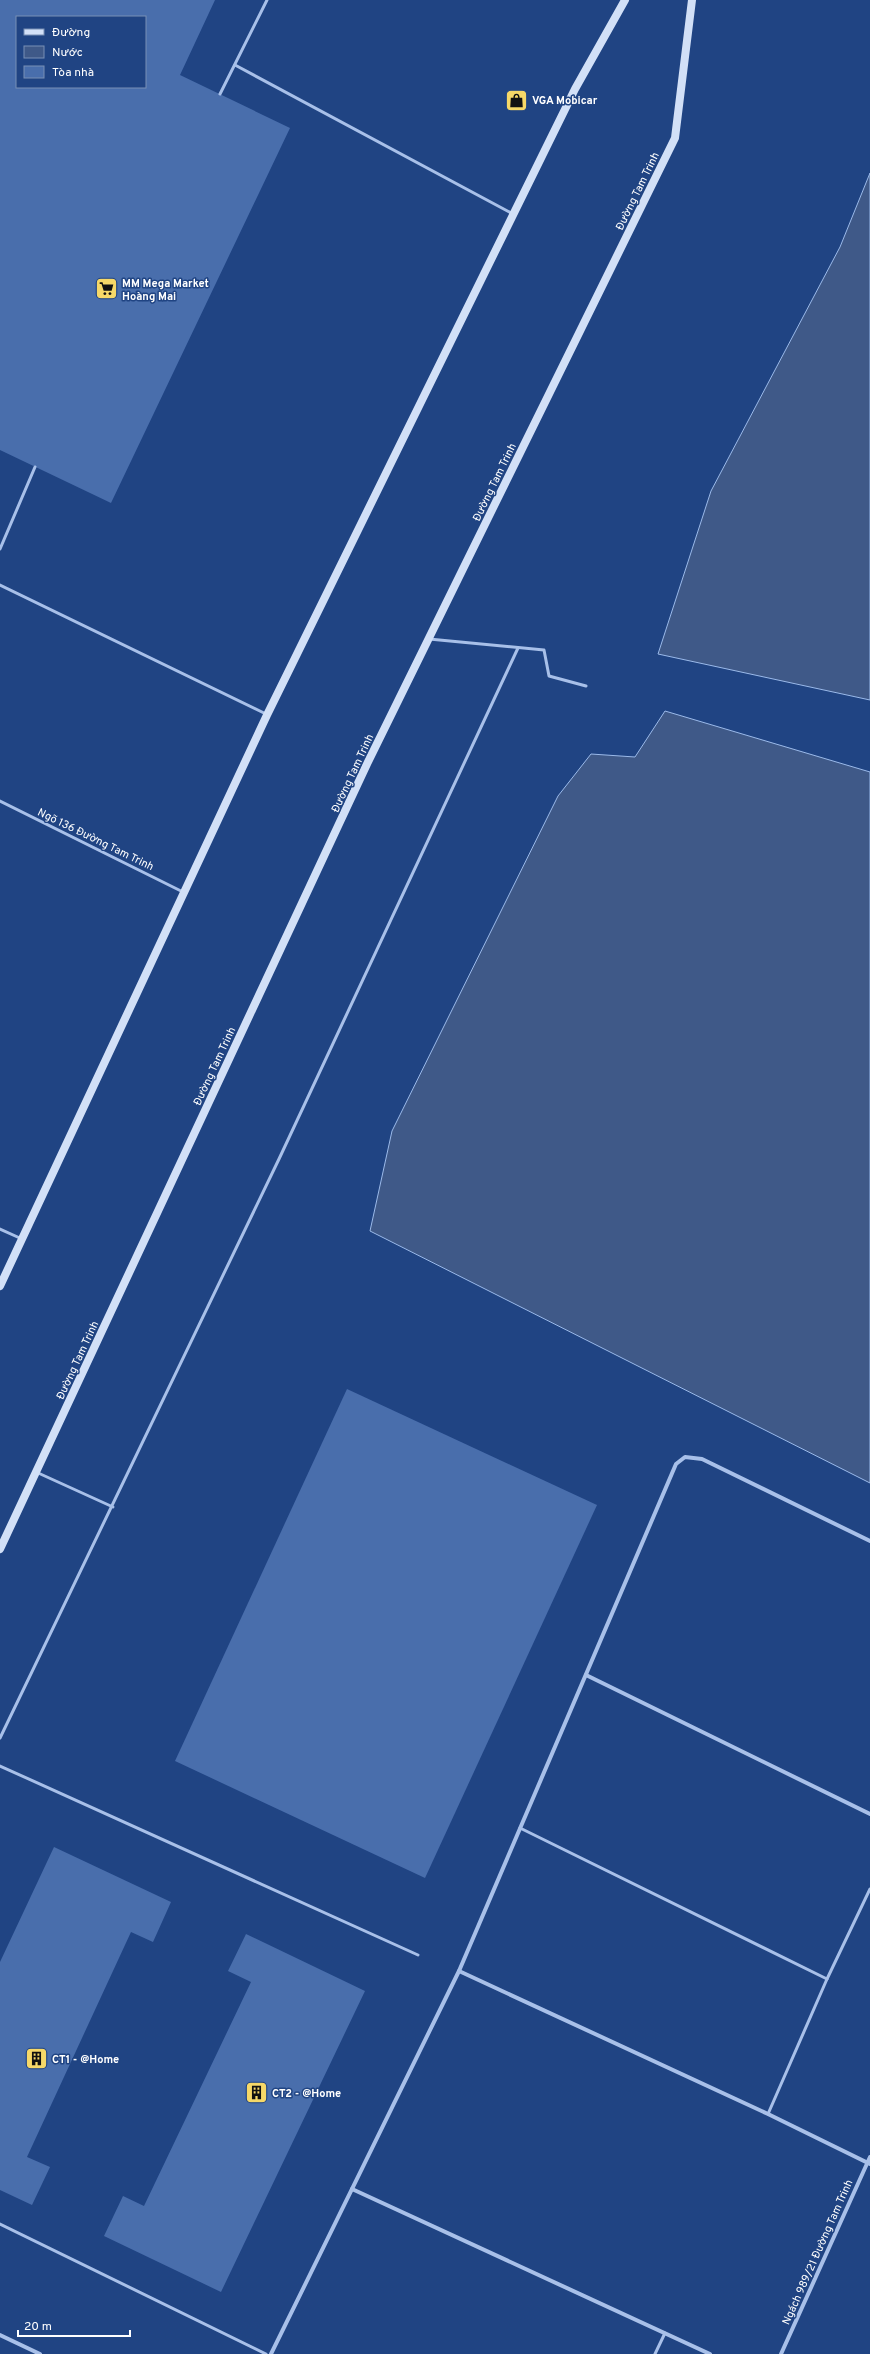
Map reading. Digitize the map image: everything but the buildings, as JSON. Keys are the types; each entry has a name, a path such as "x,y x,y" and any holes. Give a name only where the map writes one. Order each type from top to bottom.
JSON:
{"main road":[{"path":"0,1286 267,715 575,89 625,0"},
{"name":"Đường Tam Trinh","path":"0,1549 364,772 675,138 692,0"}],"street":[{"path":"271,2354 459,1971 676,1464 685,1457 702,1459 870,1542"},
{"path":"586,1675 870,1814"},
{"path":"459,1971 768,2114 869,2163"},
{"name":"Ngách 989/21 Đường Tam Trinh","path":"781,2354 869,2163 870,2157"},
{"path":"352,2189 710,2354"},
{"path":"0,2335 40,2354"}],"lane":[{"path":"220,94 267,0"},
{"path":"235,65 513,214"},
{"path":"0,549 35,467"},
{"path":"0,585 267,715"},
{"path":"429,640 544,650 549,676 586,686"},
{"path":"0,1738 113,1507 283,1152 518,648"},
{"name":"Ngõ 136 Đường Tam Trinh","path":"0,801 184,893"},
{"path":"0,1229 22,1239"},
{"path":"36,1472 113,1507"},
{"path":"0,1766 418,1955"},
{"path":"520,1828 827,1979"},
{"path":"768,2114 827,1979 870,1889"},
{"path":"0,2224 266,2354"},
{"path":"655,2354 665,2333"}],"water":[{"path":"870,173 870,700 658,654 711,491 840,247"},
{"path":"665,711 870,772 870,1483 370,1231 392,1131 558,796 591,754 635,757"}],"place":[{"name":"VGA Mobicar","path":"517,100"},
{"name":"MM Mega Market Hoàng Mai","path":"107,289"},
{"name":"CT1 - @Home","path":"36,2059"},
{"name":"CT2 - @Home","path":"257,2093"}]}
